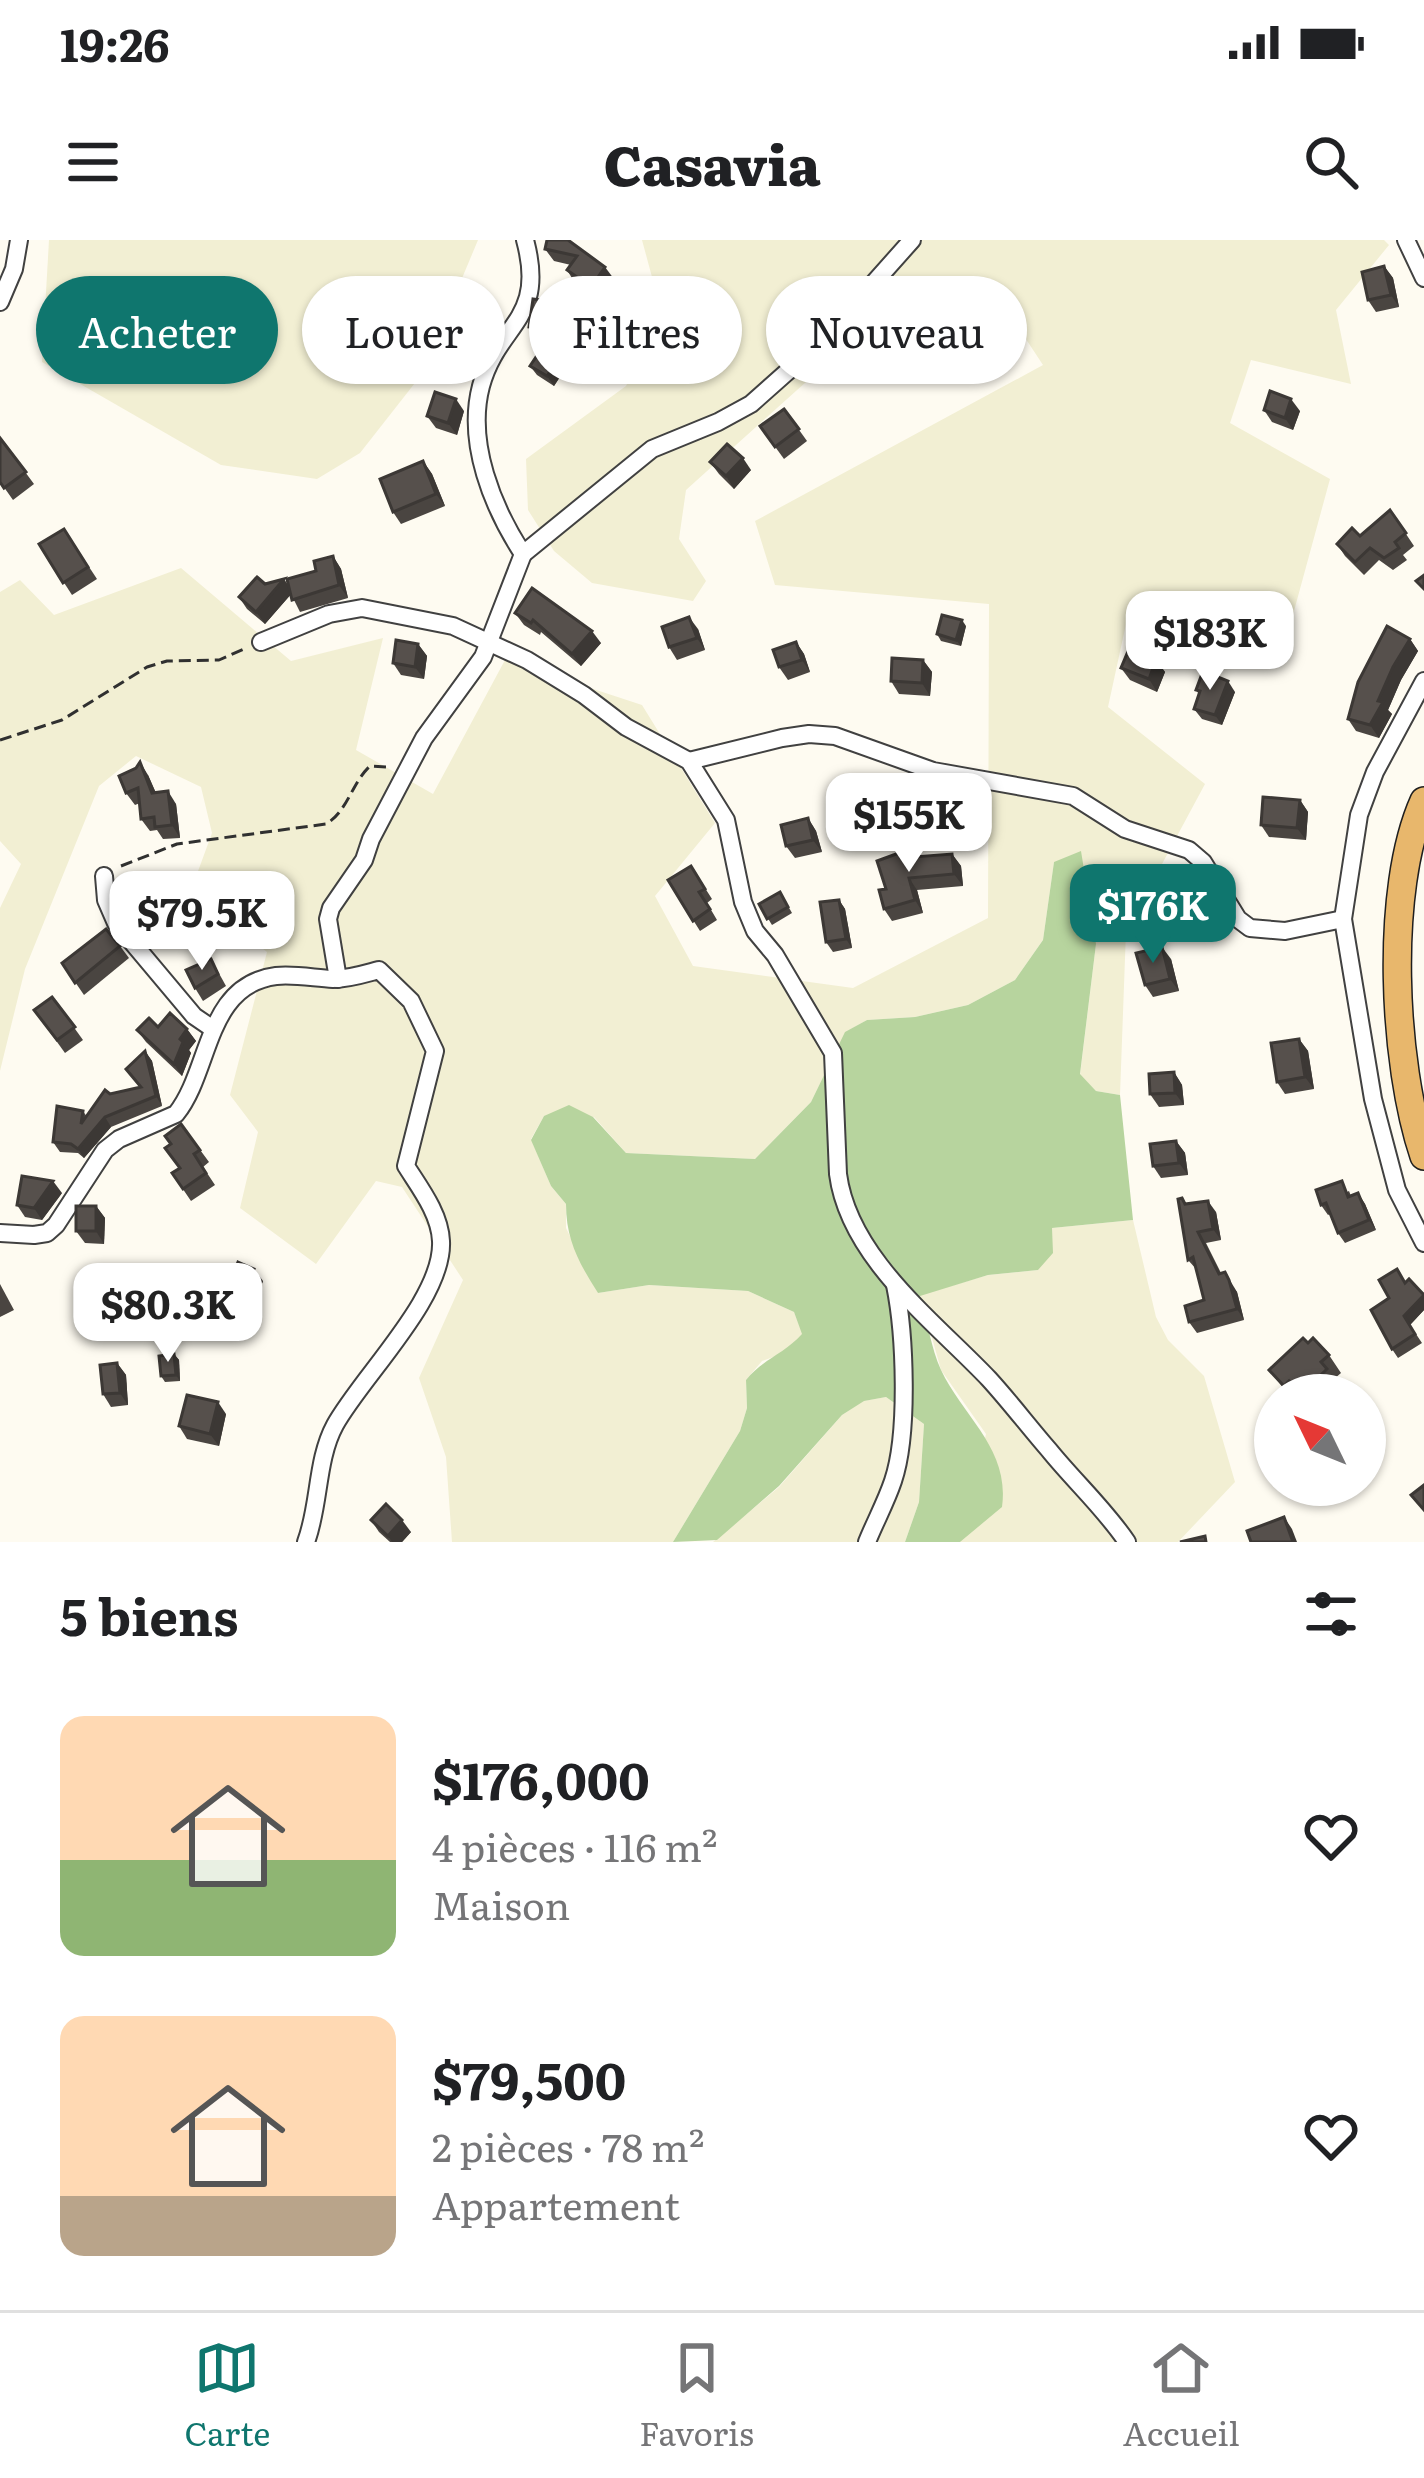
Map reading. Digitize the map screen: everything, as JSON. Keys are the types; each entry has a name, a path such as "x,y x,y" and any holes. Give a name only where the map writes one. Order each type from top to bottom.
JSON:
{"highway":[{"path":"1424,801 1397,920 1406,1077 1424,1156"}],"street":[{"path":"0,302 14,269 19,240"},
{"path":"524,554 488,489 478,425 481,387 531,296 525,240"},
{"path":"338,979 328,919 331,908 364,860 406,768 490,642 524,554 652,449 751,404 823,340 912,240"},
{"path":"1406,240 1424,278"},
{"path":"261,642 329,614 362,608 426,618 490,642 558,678 626,727 689,761 726,820 743,902 755,931 775,955 833,1053 833,1126 841,1193 895,1284 991,1382 1127,1542"},
{"path":"1424,681 1375,772 1360,815 1343,919 1373,1099 1397,1190 1424,1243"},
{"path":"689,761 809,734 851,740 933,771 1072,796 1125,830 1189,850 1203,862 1238,919 1250,928 1285,931 1343,919"},
{"path":"104,876 106,900 116,923 194,1016 213,1029"},
{"path":"0,1233 47,1233 105,1150 118,1139 176,1114 213,1029 228,1004 255,981 278,976 338,979 379,970 411,1001 435,1052 406,1166 433,1211 441,1240 438,1264 401,1334 332,1432 306,1542"},
{"path":"867,1542 894,1478 902,1427 902,1317 895,1284"}],"path":[{"path":"0,740 62,720 147,667 167,661 219,660 261,642"},
{"path":"104,876 112,868 177,844 326,824 339,816 352,785 370,766 406,768"}],"shaded area":[{"path":"49,240 478,240 463,276 302,276 302,384 414,384 360,453 317,479 221,465 80,384 278,384 278,276 47,276"},
{"path":"642,240 1384,240 1389,245 1336,310 1351,384 1251,360 1230,423 1330,479 1279,666 1131,601 1108,707 1205,784 1126,931 1120,1095 1096,1091 1080,1075 1096,944 1054,862 1043,940 1015,980 968,1005 915,1017 867,1020 846,1032 811,1102 755,1159 626,1153 594,1117 544,1116 531,1139 551,1186 566,1204 566,1228 598,1293 649,1285 748,1291 794,1312 803,1335 785,1353 762,1361 746,1380 747,1408 740,1431 673,1542 452,1542 446,1457 419,1378 463,1280 402,1187 376,1181 316,1264 240,1208 258,1132 230,1095 267,952 190,893 212,833 201,787 136,756 99,786 25,969 0,1071 0,908 21,864 0,841 0,592 20,580 54,615 181,568 291,661 383,638 356,750 433,794 505,660 642,705 715,823 655,896 693,966 853,988 988,918 989,604 775,585 755,521 1008,384 1027,384 1027,374 1043,365 1027,341 1027,276 766,276 766,384 804,384 686,490 679,539 706,581 693,601 592,583 554,551 528,510 526,459 627,384 742,384 742,276 652,276"},
{"path":"1133,1220 1156,1317 1168,1340 1204,1376 1235,1482 1178,1542 960,1542 986,1434 941,1370 920,1295 988,1275 1038,1270 1052,1228"},
{"path":"886,1397 924,1424 919,1502 905,1542 713,1542 779,1487 842,1415 863,1401"}],"green space":[{"path":"1081,851 1096,944 1080,1074 1096,1091 1120,1095 1133,1220 1052,1228 1053,1253 1038,1270 988,1275 920,1296 941,1370 999,1468 1002,1507 960,1542 905,1542 919,1502 924,1424 886,1397 864,1401 842,1415 779,1486 717,1540 673,1542 740,1431 747,1408 746,1380 802,1334 794,1312 748,1291 649,1285 598,1293 575,1251 566,1204 551,1186 531,1140 544,1116 569,1105 593,1117 626,1153 755,1159 811,1102 845,1032 867,1020 915,1017 968,1005 1015,980 1043,940 1054,862"}],"building":[{"path":"547,240 568,240 605,267 599,276 575,276 567,270 577,256 545,249"},
{"path":"1384,266 1391,295 1368,300 1362,272"},
{"path":"1270,391 1291,399 1285,418 1264,410"},
{"path":"435,392 456,399 448,423 427,416"},
{"path":"784,409 799,429 775,447 760,426"},
{"path":"0,438 26,472 4,488 0,482"},
{"path":"727,444 743,458 726,476 710,462"},
{"path":"423,461 436,494 393,512 380,479"},
{"path":"1390,510 1406,533 1395,542 1399,548 1384,558 1370,548 1355,562 1337,544 1352,528 1360,536"},
{"path":"64,529 88,567 63,583 39,544"},
{"path":"333,556 339,585 292,600 287,579 316,571 314,561"},
{"path":"257,577 265,584 284,579 256,612 239,597"},
{"path":"532,588 592,631 572,654 533,620 515,613"},
{"path":"942,615 962,620 956,640 937,634"},
{"path":"689,617 697,638 669,647 662,627"},
{"path":"1387,626 1410,639 1393,667 1378,701 1383,702 1370,725 1348,719 1358,682"},
{"path":"396,640 418,644 415,667 393,663"},
{"path":"796,642 802,660 779,667 773,650"},
{"path":"1129,649 1156,660 1149,679 1121,668"},
{"path":"892,658 923,660 922,683 891,681"},
{"path":"1203,671 1228,681 1215,715 1194,709"},
{"path":"140,762 152,793 168,791 172,825 155,827 154,817 141,819 138,788 126,793 119,776"},
{"path":"1263,797 1300,800 1297,828 1261,825"},
{"path":"808,818 813,840 786,846 781,825"},
{"path":"899,853 901,858 952,854 954,874 909,878 915,900 884,909 879,890 886,889 877,861"},
{"path":"691,866 710,909 693,921 668,880"},
{"path":"780,892 788,907 767,919 759,904"},
{"path":"839,900 846,939 826,942 820,902"},
{"path":"106,929 120,946 75,983 62,963"},
{"path":"1162,947 1170,979 1145,985 1136,953"},
{"path":"211,959 218,974 195,988 186,970"},
{"path":"52,997 75,1027 57,1040 34,1010"},
{"path":"170,1013 187,1029 174,1064 137,1030 149,1018 158,1027"},
{"path":"1299,1039 1305,1077 1277,1082 1271,1043"},
{"path":"145,1051 156,1096 105,1117 78,1149 53,1142 57,1106 83,1111 81,1124 105,1090 110,1094 141,1087 126,1069"},
{"path":"1174,1072 1175,1093 1150,1094 1149,1074"},
{"path":"181,1124 200,1150 194,1154 206,1173 183,1189 172,1173 180,1168 165,1148 171,1144 165,1136"},
{"path":"1176,1141 1179,1163 1153,1166 1150,1144"},
{"path":"22,1176 53,1181 34,1208 17,1205"},
{"path":"1342,1181 1348,1197 1358,1193 1369,1220 1338,1233 1316,1190"},
{"path":"1178,1199 1185,1204 1208,1201 1213,1229 1198,1232 1219,1274 1225,1272 1237,1309 1189,1322 1185,1306 1204,1300 1193,1257 1188,1260"},
{"path":"76,1206 96,1206 96,1231 76,1231"},
{"path":"238,1262 254,1269 245,1292 229,1286"},
{"path":"1397,1269 1405,1283 1409,1279 1424,1295 1404,1316 1415,1334 1392,1349 1371,1310 1389,1298 1379,1280"},
{"path":"148,1288 171,1296 162,1320 139,1311"},
{"path":"1303,1338 1308,1343 1313,1338 1329,1355 1321,1362 1327,1369 1322,1374 1273,1374 1269,1370"},
{"path":"174,1354 176,1375 161,1376 159,1356"},
{"path":"117,1363 120,1393 103,1394 100,1365"},
{"path":"187,1395 218,1402 210,1434 179,1426"},
{"path":"1424,1485 1424,1510 1411,1495"},
{"path":"386,1504 402,1520 388,1536 371,1520"},
{"path":"1284,1517 1293,1542 1251,1542 1247,1531"}]}
